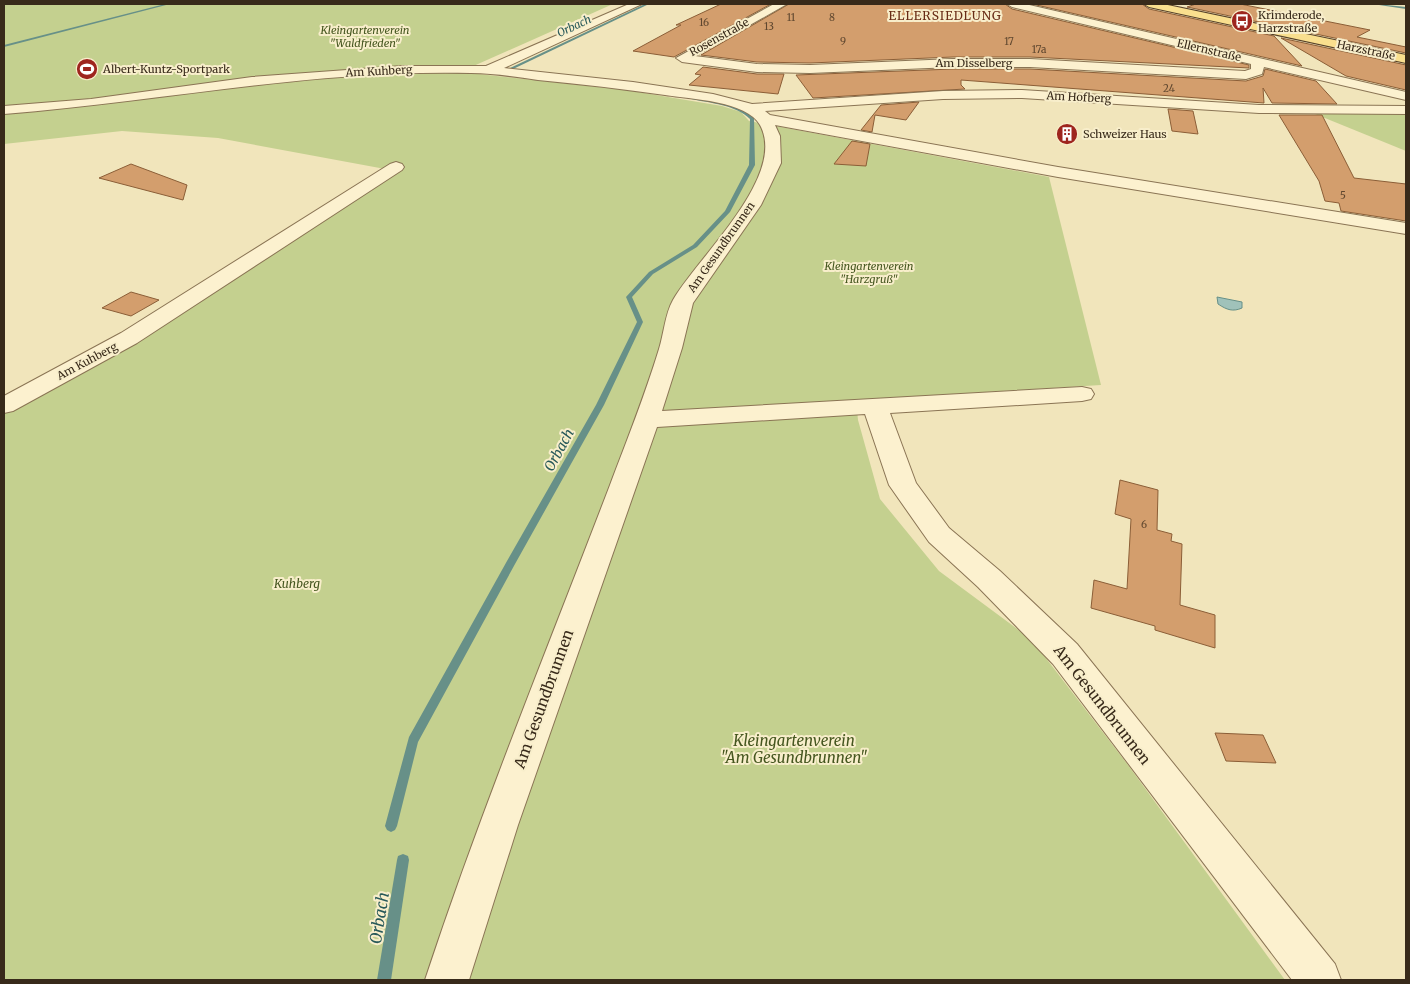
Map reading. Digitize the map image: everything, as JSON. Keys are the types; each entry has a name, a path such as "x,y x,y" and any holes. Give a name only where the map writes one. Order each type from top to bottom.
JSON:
{"main road":[{"name":"Harzstraße","path":"1150,4 1406,58"}],"street":[{"path":"489,70 637,4"},
{"name":"Rosenstraße","path":"682,58 782,4"},
{"name":"Ellernstraße","path":"1012,4 1406,96"},
{"name":"Am Disselberg","path":"682,58 757,68 810,68 953,62 1030,63 1246,76 1257,71 1258,62"},
{"name":"Am Kuhberg","path":"4,110 91,103 252,81 334,74 411,70 489,70 658,89 759,114"},
{"name":"Am Hofberg","path":"759,114 943,95 1022,94 1276,110 1406,110"},
{"path":"759,114 1058,172 1406,229"},
{"name":"Am Gesundbrunnen","path":"447,980 498,825 647,420 671,348 682,303 752,205 773,163 772,136 759,114"},
{"name":"Am Kuhberg","path":"4,406 129,338 396,167"},
{"path":"647,420 1082,394"},
{"name":"Am Gesundbrunnen","path":"875,407 902,485 939,535 989,579 1065,654 1318,980"}],"green space":[{"path":"4,4 613,4 460,72 626,90 722,106 741,112 749,121 1049,177 1101,385 856,400 858,420 880,499 939,571 1032,640 1128,765 1285,980 4,980 4,412 127,345 396,171 218,138 122,131 4,144"},
{"path":"1406,113 1406,151 1315,114"}],"water":[{"path":"1217,297 1242,302 1242,308 1230,310 1224,308 1218,304"}],"building":[{"path":"721,4 771,4 674,57 633,51 681,25 676,25"},
{"path":"789,4 1005,4 1012,9 1249,65 1249,68 1030,57 953,57 810,63 757,62 701,55"},
{"path":"1032,4 1142,4 1149,9 1274,36 1302,66"},
{"path":"1196,4 1240,4 1370,30 1357,37 1406,47 1406,53 1187,7"},
{"path":"1281,38 1406,65 1406,90 1346,76"},
{"path":"703,67 757,74 784,74 778,94 689,85 701,75 695,74"},
{"path":"953,69 1030,69 1246,81 1263,76 1265,69 1316,81 1337,104 1272,103 1263,88 1264,103 961,80 961,85 965,89 813,98 796,75"},
{"path":"919,102 906,120 875,115 872,132 861,130 881,105"},
{"path":"1168,109 1193,111 1198,134 1172,131"},
{"path":"1279,115 1322,115 1354,178 1406,184 1406,221 1341,211 1339,203 1325,201 1319,181"},
{"path":"852,141 870,144 866,166 834,164"},
{"path":"131,164 187,185 183,200 99,178"},
{"path":"131,292 159,300 131,316 102,308"},
{"path":"1120,480 1158,490 1157,530 1172,534 1171,541 1182,544 1180,605 1215,615 1215,648 1155,630 1155,626 1091,608 1094,580 1127,589 1131,519 1115,514"},
{"path":"1215,733 1263,735 1276,763 1226,761"}],"waterway":[{"path":"4,46 168,4"},
{"name":"Orbach","path":"510,69 647,4"},
{"path":"1379,4 1406,8"},
{"name":"Orbach","path":"691,98 725,104 747,114"},
{"name":"Orbach","path":"391,826 413,741 600,405 640,322 629,297 651,273 695,246 727,212 752,165 752,119 749,116"},
{"name":"Orbach","path":"384,980 403,860"}],"place":[{"name":"Krimderode, Harzstraße","path":"1242,21"},
{"name":"Albert-Kuntz-Sportpark","path":"87,69"},
{"name":"Schweizer Haus","path":"1067,134"}],"district":[{"name":"ELLERSIEDLUNG","path":"945,16"}],"park label":[{"name":"Kleingartenverein \"Waldfrieden\"","path":"365,36"},
{"name":"Kleingartenverein \"Harzgruß\"","path":"869,272"},
{"name":"Kuhberg","path":"297,584"},
{"name":"Kleingartenverein \"Am Gesundbrunnen\"","path":"794,750"}]}
